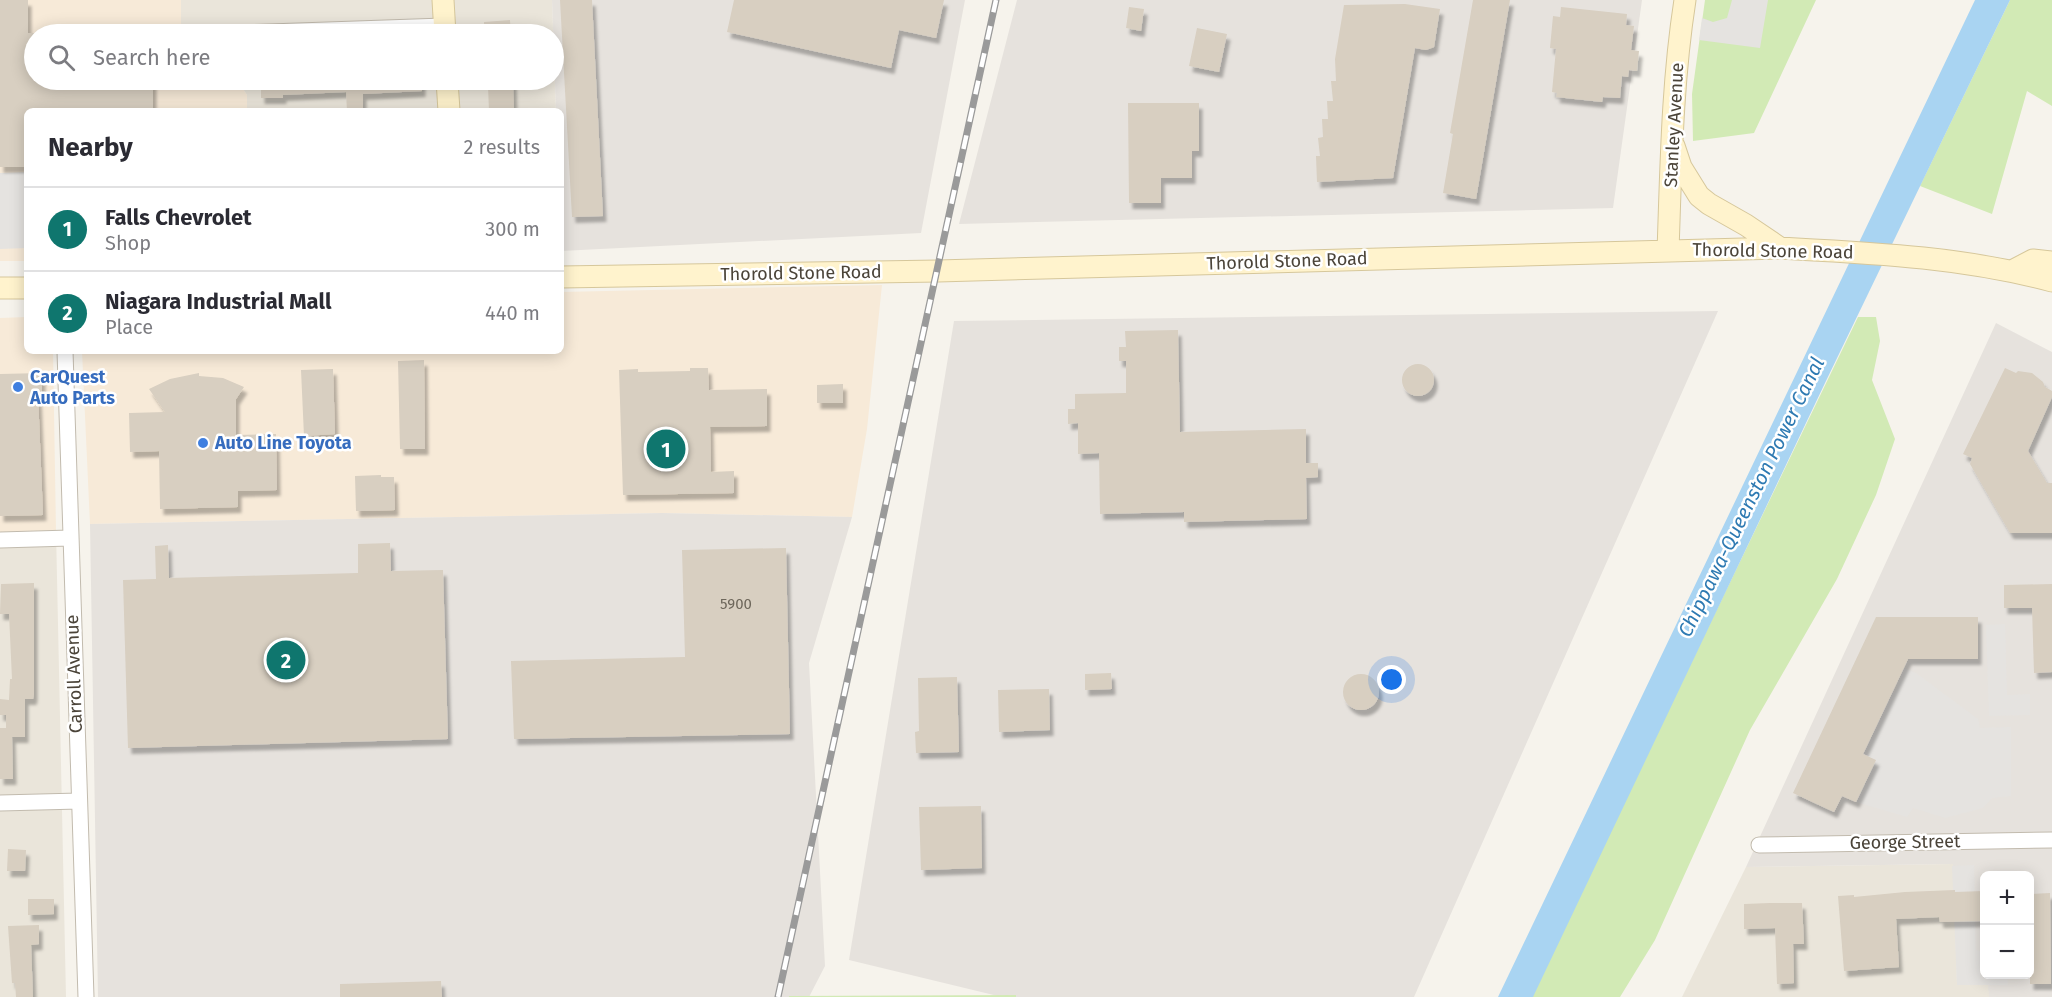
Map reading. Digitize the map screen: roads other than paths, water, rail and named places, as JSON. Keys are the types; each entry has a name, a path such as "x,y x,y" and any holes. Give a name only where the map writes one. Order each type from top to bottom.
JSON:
{"main road":[{"path":"443,0 444,24"},
{"name":"Stanley Avenue","path":"1668,250 1672,139 1679,35 1684,0"},
{"path":"448,90 449,108"},
{"path":"1672,139 1681,167 1699,196 1780,248"},
{"name":"Thorold Stone Road","path":"564,277 938,271 1780,248 1915,256 2012,270 2052,281"},
{"name":"Thorold Stone Road","path":"2012,270 2033,260 2052,262"},
{"path":"2012,270 2052,288"},
{"path":"0,288 24,288"}],"street":[{"name":"Carroll Avenue","path":"65,354 86,997"},
{"path":"0,540 70,538"},
{"path":"0,803 79,801"},
{"name":"George Street","path":"1759,845 2052,840"}],"water":[{"name":"Chippawa-Queenston Power Canal","path":"1975,0 2010,0 1533,997 1498,997"}],"railway":[{"path":"778,997 996,0"}],"place":[{"name":"CarQuest Auto Parts","path":"18,387"},
{"name":"Auto Line Toyota","path":"203,443"},
{"name":"Falls Chevrolet","path":"666,449"},
{"name":"Niagara Industrial Mall","path":"286,660"}]}
